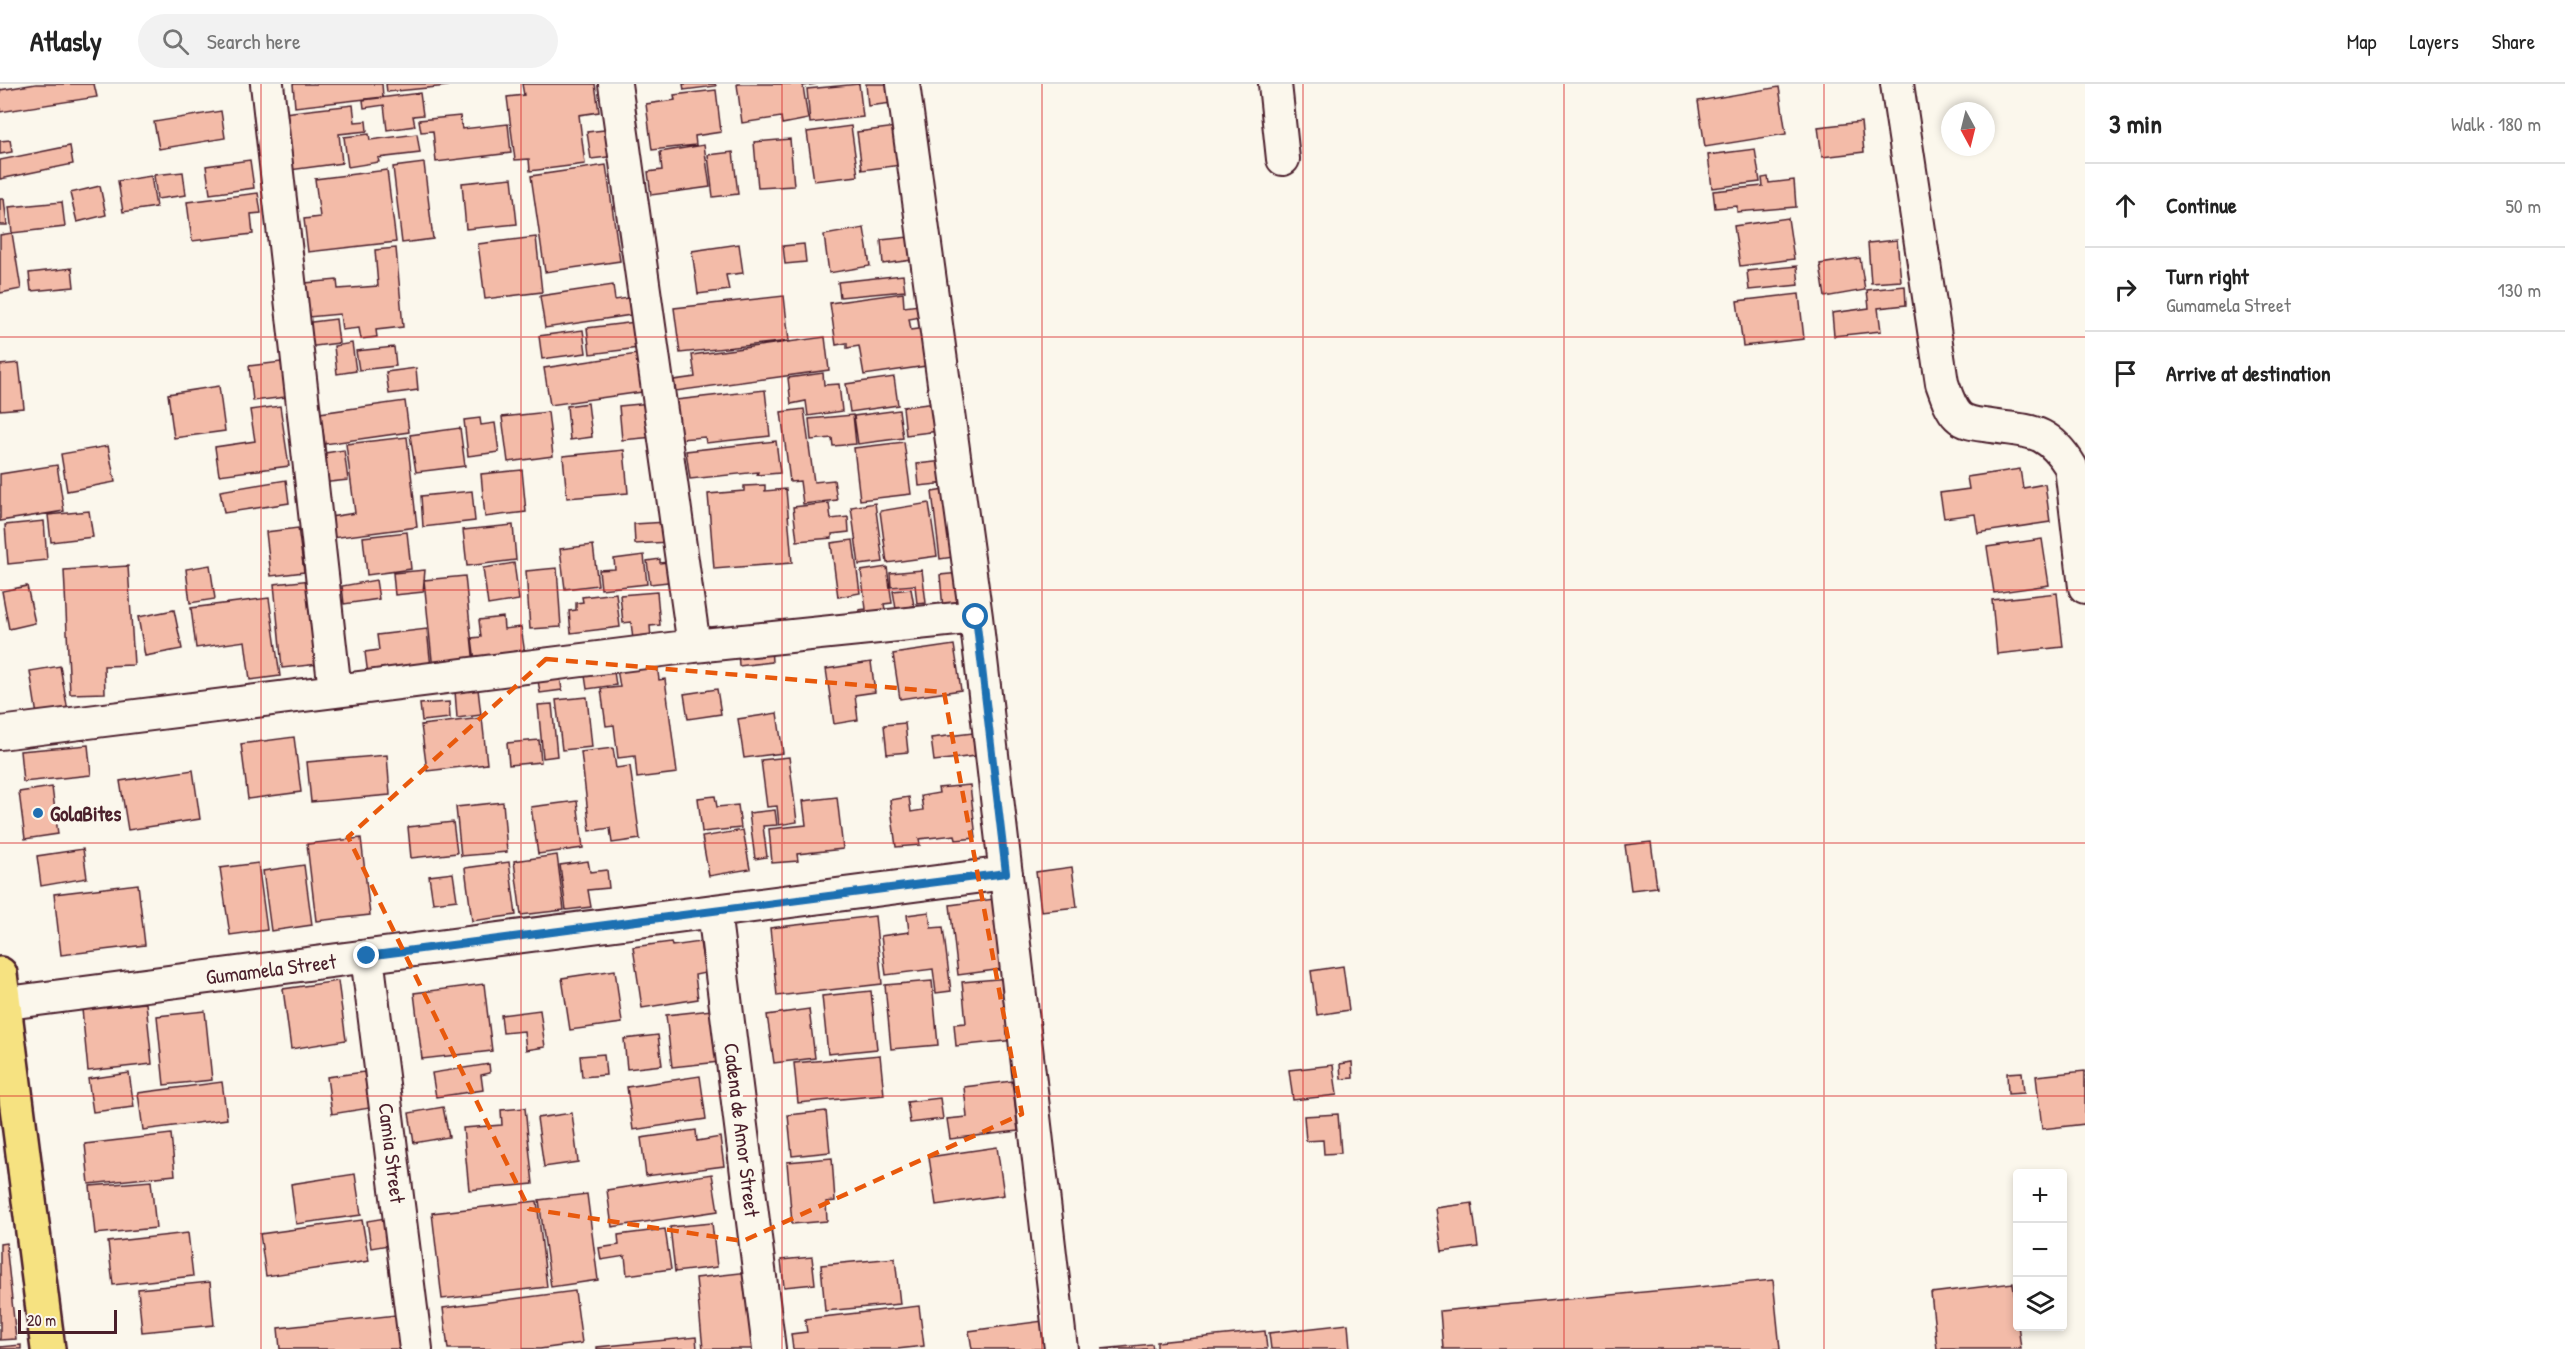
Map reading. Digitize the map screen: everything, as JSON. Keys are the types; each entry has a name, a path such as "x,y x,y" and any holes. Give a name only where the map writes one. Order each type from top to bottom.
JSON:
{"main road":[{"path":"1,994 48,1349"}],"street":[{"path":"267,84 335,691"},
{"path":"615,84 694,646"},
{"path":"903,84 976,617 1061,1349"},
{"path":"1275,84 1283,159"},
{"path":"1897,84 1942,383 1950,405 1959,417 1972,423 2034,433 2050,439 2062,451 2071,467 2085,587"},
{"path":"0,733 694,646 976,617"},
{"name":"Gumamela Street","path":"1,994 367,956 1006,873"},
{"name":"Cadena de Amor Street","path":"714,911 769,1349"},
{"name":"Camia Street","path":"367,956 416,1349"}],"highlighted area":[{"path":"546,659 944,692 1022,1114 743,1241 529,1209 348,837"}],"building":[{"path":"36,84 94,84 97,97 0,112 0,90"},
{"path":"293,84 382,84 383,97 295,107"},
{"path":"386,84 447,84 447,86 387,92"},
{"path":"522,84 595,84 599,112 579,115 585,164 530,171 529,159 515,160 507,97 524,95"},
{"path":"683,84 715,84 716,86 684,90"},
{"path":"737,84 816,84 803,86 808,119 782,124 781,117 742,123"},
{"path":"859,84 863,117 810,123 807,89"},
{"path":"866,84 898,84 900,102 868,106"},
{"path":"1779,87 1786,134 1705,147 1698,101"},
{"path":"716,90 721,132 695,136 696,145 652,150 646,104 675,100 674,95"},
{"path":"420,93 423,115 413,116 415,126 387,130 384,105 364,108 363,100"},
{"path":"353,105 355,122 366,121 367,131 339,134 342,163 290,170 284,113"},
{"path":"221,111 225,138 159,149 154,122"},
{"path":"460,116 462,129 508,124 511,153 436,162 433,131 421,132 419,120"},
{"path":"1861,122 1864,152 1822,157 1818,127"},
{"path":"851,126 858,176 814,181 807,132"},
{"path":"904,126 909,164 862,170 857,132"},
{"path":"613,129 616,156 591,159 587,132"},
{"path":"369,134 370,140 417,134 420,153 378,158 379,162 348,167 344,137"},
{"path":"790,139 794,186 758,188 754,142"},
{"path":"10,140 12,152 0,154 0,141"},
{"path":"704,145 710,187 651,195 648,172 662,170 660,152"},
{"path":"70,146 73,164 0,179 0,160"},
{"path":"1755,149 1760,182 1712,188 1708,155"},
{"path":"733,152 738,194 713,197 708,155"},
{"path":"250,160 254,188 210,194 206,166"},
{"path":"424,163 433,239 402,243 393,167"},
{"path":"606,165 620,261 545,272 531,176"},
{"path":"387,170 396,242 308,252 304,219 320,217 315,179"},
{"path":"183,172 186,195 157,199 154,175"},
{"path":"151,176 156,207 123,212 118,181"},
{"path":"1768,177 1769,183 1794,180 1796,207 1737,212 1737,206 1715,208 1713,191 1763,186 1762,178"},
{"path":"512,178 517,224 466,229 462,183"},
{"path":"100,186 106,215 77,222 70,193"},
{"path":"258,193 261,213 251,214 253,234 192,241 187,202"},
{"path":"0,199 4,199 7,225 0,225"},
{"path":"62,202 65,227 12,233 9,207"},
{"path":"1788,218 1794,259 1740,266 1734,226"},
{"path":"864,228 870,266 829,273 824,235"},
{"path":"12,233 21,289 0,293 0,235"},
{"path":"536,237 542,292 485,299 478,244"},
{"path":"909,237 912,260 883,264 881,240"},
{"path":"1897,240 1901,281 1871,283 1868,243"},
{"path":"739,244 743,273 726,275 729,290 698,294 692,251"},
{"path":"804,244 806,262 785,264 783,246"},
{"path":"396,248 403,327 376,330 377,337 361,339 359,328 342,330 340,314 308,317 305,283 337,280 338,289 378,286 375,250"},
{"path":"1860,258 1865,290 1825,297 1820,264"},
{"path":"1797,266 1799,285 1749,290 1747,271"},
{"path":"72,268 74,287 31,291 29,273"},
{"path":"903,275 905,291 840,297 838,282"},
{"path":"613,285 615,300 628,298 631,315 545,328 540,296"},
{"path":"1905,286 1906,305 1878,308 1881,331 1834,336 1832,313 1869,308 1867,290"},
{"path":"903,293 904,307 919,305 921,317 909,319 911,330 925,328 926,366 864,375 859,346 847,348 847,343 836,345 830,303"},
{"path":"1799,294 1804,339 1743,346 1737,301"},
{"path":"784,296 789,341 680,353 674,308"},
{"path":"336,319 339,343 307,347 304,323"},
{"path":"644,321 647,347 590,354 587,328"},
{"path":"583,330 586,353 542,359 539,336"},
{"path":"825,337 829,370 676,391 674,380 695,377 692,355"},
{"path":"352,343 356,371 337,374 334,346"},
{"path":"394,347 396,366 359,370 356,351"},
{"path":"644,353 649,391 550,405 544,368"},
{"path":"281,362 286,397 253,401 249,366"},
{"path":"19,363 24,408 0,410 0,365"},
{"path":"416,368 418,390 389,394 386,372"},
{"path":"823,373 824,385 839,384 842,411 808,416 806,401 791,404 788,378"},
{"path":"894,377 898,405 850,412 846,384"},
{"path":"219,386 225,431 174,438 168,394"},
{"path":"765,390 770,436 706,443 705,437 680,439 676,400"},
{"path":"405,401 409,432 325,444 320,413"},
{"path":"588,403 592,437 570,440 567,406"},
{"path":"651,403 654,437 622,440 619,406"},
{"path":"936,403 939,431 906,435 903,407"},
{"path":"280,406 289,466 219,475 215,447 255,441 250,410"},
{"path":"804,409 814,482 834,480 837,500 803,504 800,481 790,482 781,412"},
{"path":"899,410 903,438 858,444 854,416"},
{"path":"548,412 553,456 508,462 502,417"},
{"path":"853,415 856,444 833,446 832,438 811,440 809,419"},
{"path":"480,418 481,425 495,423 499,452 468,456 464,420"},
{"path":"460,428 465,466 416,472 410,435"},
{"path":"407,437 417,527 332,538 330,517 355,513 346,444"},
{"path":"776,441 780,473 757,475 758,472 690,479 686,451"},
{"path":"904,442 911,494 860,500 854,448"},
{"path":"108,446 115,482 67,491 61,454"},
{"path":"344,450 348,480 321,483 318,469 326,468 325,453"},
{"path":"624,450 628,493 567,498 563,456"},
{"path":"944,461 947,483 919,486 917,464"},
{"path":"57,465 64,511 0,521 0,474"},
{"path":"2020,469 2023,488 2045,484 2050,522 1978,533 1975,514 1944,518 1940,493 1969,489 1967,477"},
{"path":"522,470 526,512 485,517 481,474"},
{"path":"286,480 289,503 224,513 220,491"},
{"path":"765,485 765,491 786,489 792,563 714,569 708,494 744,491 744,486"},
{"path":"951,489 960,556 940,559 932,492"},
{"path":"472,491 475,521 423,527 421,496"},
{"path":"829,503 831,519 848,517 849,532 832,534 832,538 797,541 793,507"},
{"path":"875,503 883,562 859,565 851,507"},
{"path":"929,503 937,556 887,563 880,511"},
{"path":"89,511 93,537 51,542 48,515"},
{"path":"44,521 47,560 8,564 5,525"},
{"path":"667,522 669,542 635,544 634,524"},
{"path":"513,525 516,560 467,566 463,530"},
{"path":"298,528 304,572 271,576 266,532"},
{"path":"407,532 411,569 367,575 363,537"},
{"path":"2042,539 2049,585 1994,593 1987,547"},
{"path":"853,540 860,593 838,597 831,543"},
{"path":"593,545 598,585 565,589 560,549"},
{"path":"644,555 647,584 601,589 599,570 615,569 614,559"},
{"path":"660,559 660,563 675,561 677,581 650,584 647,561"},
{"path":"514,563 519,600 488,605 483,568"},
{"path":"210,565 215,599 190,603 186,569"},
{"path":"128,566 134,665 104,666 105,693 70,694 64,570"},
{"path":"887,567 892,603 884,604 886,615 860,618 859,610 866,609 861,571"},
{"path":"557,568 561,627 530,629 526,571"},
{"path":"425,570 423,592 395,595 393,573"},
{"path":"922,570 926,603 917,604 915,585 891,587 890,573"},
{"path":"960,573 964,607 943,609 940,575"},
{"path":"465,576 474,665 433,670 424,580"},
{"path":"312,580 319,664 282,668 274,584"},
{"path":"376,580 379,599 344,604 342,586"},
{"path":"27,586 35,623 9,629 2,591"},
{"path":"911,589 914,606 896,609 893,591"},
{"path":"657,592 660,625 650,626 651,638 633,640 631,622 623,623 620,595"},
{"path":"616,593 620,627 571,633 569,611 576,610 576,603 583,602 582,597"},
{"path":"2057,593 2063,647 1997,654 1992,600"},
{"path":"269,598 280,676 250,680 245,641 196,648 191,608"},
{"path":"174,610 182,649 145,656 138,617"},
{"path":"503,617 504,629 521,627 525,654 475,661 472,638 481,637 479,620"},
{"path":"427,629 431,668 368,675 365,652 379,650 377,635"},
{"path":"954,645 961,690 900,699 893,654"},
{"path":"771,646 772,662 739,666 738,650"},
{"path":"871,662 875,692 855,695 858,720 834,724 826,669"},
{"path":"657,664 659,680 665,679 677,773 637,778 635,756 618,758 614,725 606,726 601,689 620,687 617,669"},
{"path":"613,665 616,685 587,689 584,669"},
{"path":"60,666 69,717 38,722 30,671"},
{"path":"559,670 562,690 540,693 537,674"},
{"path":"478,689 481,715 457,718 455,691"},
{"path":"717,689 721,714 688,719 684,694"},
{"path":"587,697 592,747 562,750 556,700"},
{"path":"449,702 450,718 422,721 420,704"},
{"path":"552,704 557,756 543,758 538,705"},
{"path":"777,713 783,753 744,758 738,719"},
{"path":"482,718 487,764 427,771 421,725"},
{"path":"905,723 908,752 887,754 884,725"},
{"path":"973,733 975,756 934,761 931,738"},
{"path":"294,737 301,792 248,799 241,744"},
{"path":"539,740 541,762 509,765 507,743"},
{"path":"88,745 91,775 23,782 20,751"},
{"path":"613,748 616,768 630,766 640,839 612,843 610,828 590,831 581,752"},
{"path":"387,755 390,795 311,802 307,762"},
{"path":"789,757 797,822 779,825 777,806 767,807 761,760"},
{"path":"193,770 200,819 128,830 120,781"},
{"path":"970,785 976,838 956,840 955,835 919,839 920,845 896,847 890,800 909,797 911,812 923,810 921,796 939,793 938,788"},
{"name":"GolaBites","path":"52,787 58,834 25,839 19,792"},
{"path":"715,796 717,807 738,805 741,828 702,832 698,798"},
{"path":"837,797 843,849 797,854 798,861 772,863 769,829 806,825 803,801"},
{"path":"577,801 583,848 538,854 531,807"},
{"path":"503,802 507,852 461,856 456,807"},
{"path":"775,810 777,825 763,826 767,857 755,859 749,813"},
{"path":"453,822 457,853 411,858 408,827"},
{"path":"743,830 750,869 709,876 702,837"},
{"path":"361,838 370,915 316,921 307,844"},
{"path":"1651,842 1657,887 1631,890 1625,845"},
{"path":"83,849 87,878 41,886 37,856"},
{"path":"557,855 564,910 521,915 514,861"},
{"path":"588,861 590,872 607,870 609,888 588,890 591,907 566,910 560,865"},
{"path":"509,862 516,915 472,921 465,868"},
{"path":"258,863 267,930 230,935 220,868"},
{"path":"304,865 312,925 271,931 263,871"},
{"path":"1072,867 1077,907 1041,911 1036,872"},
{"path":"453,873 457,900 433,903 429,876"},
{"path":"138,884 145,945 61,955 54,894"},
{"path":"994,899 1003,969 958,975 950,905"},
{"path":"929,912 931,928 943,927 951,991 936,993 933,969 886,975 881,936 909,932 907,915"},
{"path":"875,916 882,984 777,996 770,928"},
{"path":"671,942 672,946 700,942 705,973 695,975 698,999 642,1008 633,947"},
{"path":"1343,966 1349,1010 1317,1015 1311,971"},
{"path":"615,970 622,1023 570,1030 562,978"},
{"path":"1009,978 1015,1040 956,1046 954,1024 966,1023 962,982"},
{"path":"338,981 346,1040 291,1049 283,989"},
{"path":"932,981 938,1045 891,1049 885,985"},
{"path":"484,984 492,1051 422,1059 414,993"},
{"path":"871,991 877,1049 828,1054 822,996"},
{"path":"146,1003 152,1064 88,1071 82,1009"},
{"path":"721,1009 729,1061 672,1067 666,1015"},
{"path":"809,1009 815,1058 774,1063 767,1015"},
{"path":"540,1010 545,1047 526,1050 524,1031 503,1033 501,1015"},
{"path":"205,1011 212,1080 164,1085 157,1016"},
{"path":"658,1035 662,1065 627,1069 624,1039"},
{"path":"604,1054 606,1075 582,1077 580,1056"},
{"path":"880,1055 884,1095 798,1103 794,1063"},
{"path":"1352,1062 1353,1078 1341,1079 1340,1064"},
{"path":"489,1064 490,1073 481,1075 483,1090 436,1097 432,1073"},
{"path":"1333,1065 1337,1095 1293,1100 1289,1070"},
{"path":"2085,1071 2085,1124 2042,1129 2036,1076"},
{"path":"364,1072 370,1108 332,1114 327,1077"},
{"path":"2022,1072 2024,1093 2008,1094 2007,1073"},
{"path":"129,1073 134,1107 93,1112 88,1079"},
{"path":"700,1076 706,1119 633,1130 627,1087"},
{"path":"1012,1081 1018,1131 950,1139 947,1119 967,1117 964,1087"},
{"path":"222,1082 227,1119 143,1130 138,1093"},
{"path":"940,1098 943,1119 910,1123 907,1102"},
{"path":"443,1107 449,1137 414,1143 409,1113"},
{"path":"525,1108 533,1184 469,1190 463,1128 502,1125 501,1110"},
{"path":"826,1111 830,1152 792,1156 788,1115"},
{"path":"572,1113 578,1162 544,1167 537,1118"},
{"path":"1338,1114 1341,1153 1324,1154 1323,1140 1306,1141 1304,1116"},
{"path":"696,1130 697,1141 720,1137 724,1166 646,1176 641,1138"},
{"path":"171,1134 175,1175 89,1184 85,1144"},
{"path":"997,1147 1004,1195 936,1205 929,1157"},
{"path":"832,1158 835,1201 826,1202 827,1221 792,1224 787,1162"},
{"path":"355,1174 361,1215 296,1224 291,1184"},
{"path":"712,1174 718,1211 612,1227 607,1190"},
{"path":"151,1181 156,1228 95,1234 90,1186"},
{"path":"587,1194 598,1280 551,1287 539,1200"},
{"path":"537,1201 547,1287 442,1299 432,1213"},
{"path":"1472,1203 1478,1247 1442,1252 1436,1208"},
{"path":"385,1218 389,1245 371,1248 367,1221"},
{"path":"362,1220 369,1261 266,1276 260,1234"},
{"path":"712,1223 717,1267 675,1272 670,1227"},
{"path":"665,1229 671,1269 627,1275 625,1256 601,1260 599,1248 619,1245 618,1235"},
{"path":"188,1233 193,1276 113,1285 108,1242"},
{"path":"6,1243 16,1339 0,1340 0,1244"},
{"path":"812,1257 815,1284 784,1287 781,1260"},
{"path":"895,1258 900,1304 825,1311 821,1265"},
{"path":"749,1272 757,1349 703,1349 696,1278"},
{"path":"1773,1280 1780,1349 1443,1349 1440,1311"},
{"path":"210,1282 214,1325 142,1332 138,1289"},
{"path":"2013,1283 2013,1331 2019,1331 2021,1349 1937,1349 1931,1293"},
{"path":"575,1291 582,1343 540,1349 448,1349 443,1308"},
{"path":"919,1306 924,1346 897,1349 793,1349 791,1334 807,1332 805,1319"},
{"path":"396,1315 400,1349 280,1349 278,1328"},
{"path":"1043,1321 1047,1349 972,1349 969,1331"},
{"path":"1348,1324 1350,1349 1271,1349 1269,1333"},
{"path":"1265,1331 1267,1349 1157,1349 1157,1342"},
{"path":"696,1337 697,1349 597,1349 597,1347"},
{"path":"1152,1344 1153,1349 1101,1349"},
{"path":"21,1345 21,1349 0,1349 0,1347"}],"place":[{"name":"GolaBites","path":"38,813"}],"route":[{"path":"367,956 1006,873 976,617"}]}
